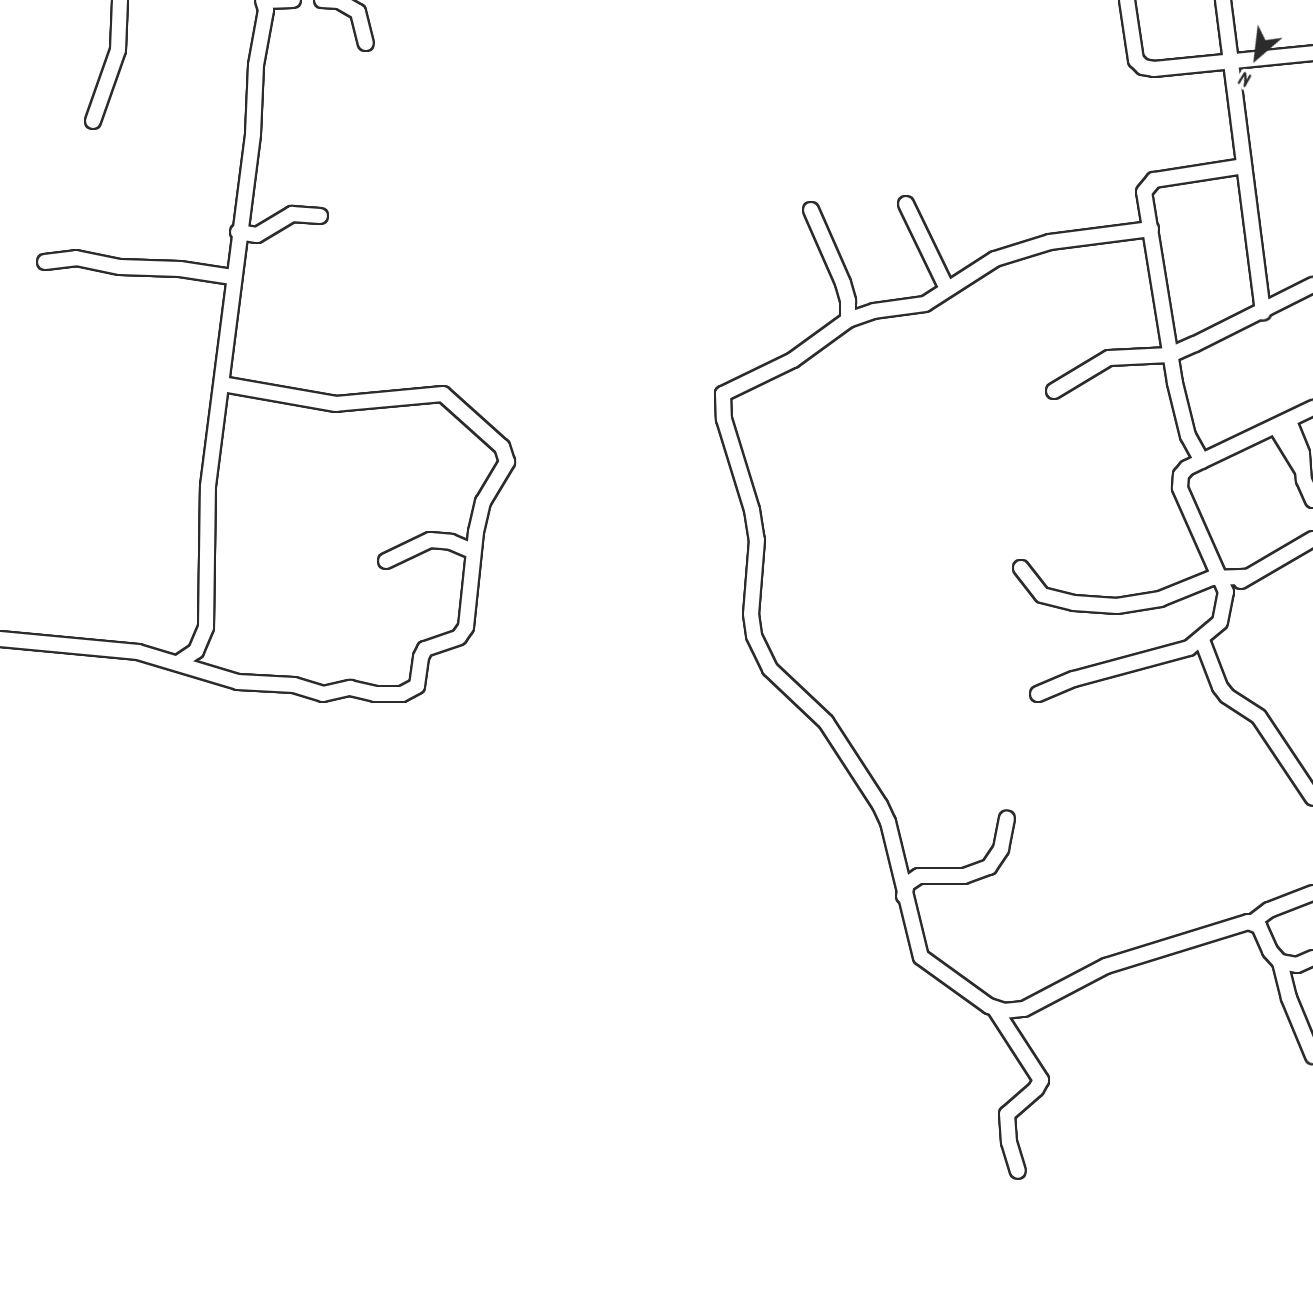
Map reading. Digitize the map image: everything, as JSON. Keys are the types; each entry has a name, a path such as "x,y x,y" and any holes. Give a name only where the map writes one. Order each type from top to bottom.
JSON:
{"street":[{"path":"93,121 118,50 120,0"},
{"path":"178,663 196,651 206,627 205,526 213,439 223,384 232,277 253,134 256,65 264,0 293,0"},
{"path":"322,0 339,1 358,12 366,43"},
{"path":"1127,0 1136,60 1143,67 1154,69 1313,53"},
{"path":"1223,0 1263,312"},
{"path":"1202,461 1188,436 1170,355 1144,192 1154,180 1244,166"},
{"path":"906,204 947,289"},
{"path":"811,210 843,283 848,301 848,320"},
{"path":"238,232 260,234 292,214 320,216"},
{"path":"1151,229 1050,242 1021,249 973,270 925,304 874,311 848,320 793,360 730,387 723,394 721,404 752,510 757,566 751,614 760,654 787,687 826,722 870,787 888,822 921,957 940,974 995,1009 1012,1012 1024,1009 1106,966 1162,946 1253,922 1269,910 1313,893"},
{"path":"45,262 76,258 120,267 180,269 232,277"},
{"path":"1054,391 1109,358 1170,355 1313,285"},
{"path":"0,639 120,649 248,684 294,685 323,694 350,688 386,695 411,691 420,679 421,657 425,649 459,637 466,627 472,551 483,502 507,462 507,456 489,434 446,395 336,404 223,384"},
{"path":"1038,694 1074,679 1189,648 1220,622 1226,592 1180,488 1181,475 1202,461 1313,408"},
{"path":"1282,424 1302,454 1303,471 1313,500"},
{"path":"1226,592 1313,539"},
{"path":"386,561 430,540 451,542 472,551"},
{"path":"1021,568 1042,595 1074,603 1117,606 1160,599 1220,576 1247,577"},
{"path":"1202,640 1220,687 1227,696 1259,717 1313,798"},
{"path":"904,896 907,884 919,876 964,876 989,867 1001,849 1007,819"},
{"path":"1253,922 1261,928 1270,951 1280,962 1289,998 1313,1056"},
{"path":"1280,962 1297,965 1313,958"},
{"path":"995,1009 1041,1080 1036,1089 1007,1114 1009,1142 1018,1171"}]}
